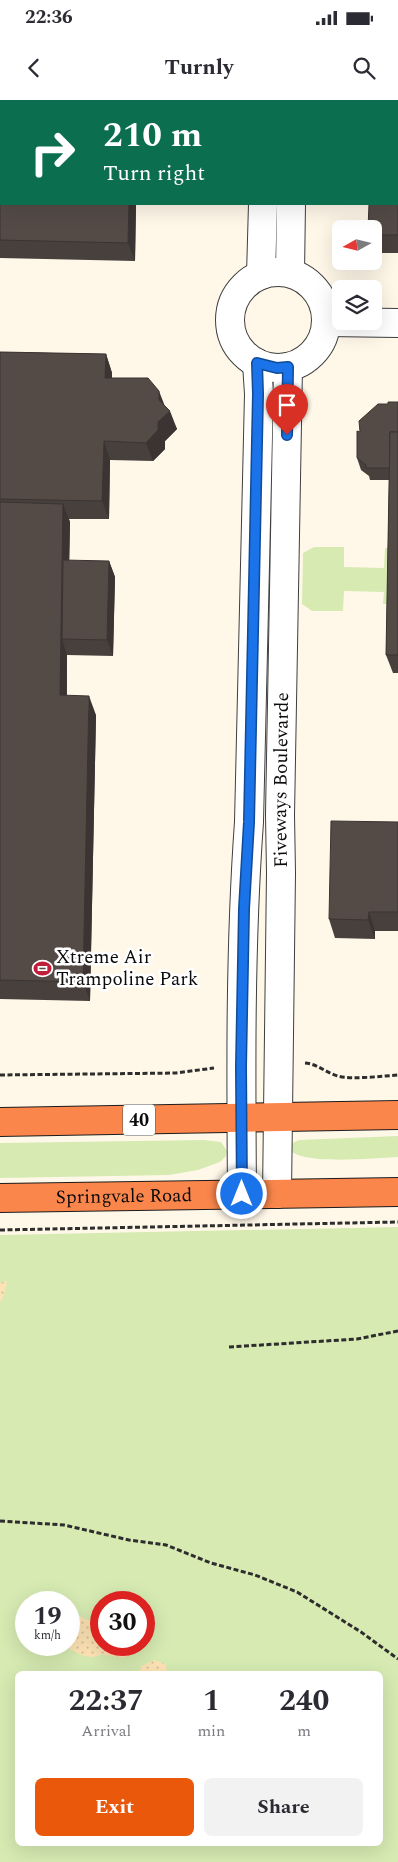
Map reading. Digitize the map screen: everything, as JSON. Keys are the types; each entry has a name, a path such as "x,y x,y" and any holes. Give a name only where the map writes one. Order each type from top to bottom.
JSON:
{"highway":[{"name":"40","path":"0,1122 398,1115"},
{"name":"Springvale Road","path":"0,1198 398,1192"}],"street":[{"path":"261,275 263,205"},
{"path":"290,273 291,205"},
{"path":"271,272 290,273 305,279 317,291 324,305 327,322 324,338 315,351 303,362 277,368 257,363 246,355 237,344 230,318 233,304 240,291 249,281 261,275 271,272"},
{"path":"327,322 398,323"},
{"name":"Fiveways Boulevarde","path":"242,1194 241,1067 244,892 249,822 258,394 257,363"},
{"name":"Fiveways Boulevarde","path":"277,1194 280,815 288,367"},
{"path":"253,636 283,638"}],"path":[{"path":"278,1063 312,1063 341,1077 398,1075"},
{"path":"0,1075 176,1073 213,1068 241,1067"},
{"path":"0,1230 398,1222"},
{"path":"229,1347 357,1339 398,1330"},
{"path":"0,1521 64,1525 129,1540 166,1546 212,1563 255,1575 297,1592 361,1632 398,1659"}],"green space":[{"path":"314,547 344,547 344,567 384,568 385,548 395,548 394,604 383,604 384,592 344,591 343,611 312,611 302,604 303,553"},
{"path":"398,1136 398,1157 325,1159 311,1158 291,1151 292,1143 299,1140"},
{"path":"204,1140 221,1142 227,1151 226,1156 220,1162 198,1170 169,1175 0,1178 0,1143"},
{"path":"398,1227 398,1862 0,1862 0,1235"}],"sand":[{"path":"7,1281 4,1295 0,1302 0,1283"},
{"path":"80,1616 90,1622 90,1656 97,1656 89,1657 81,1655"},
{"path":"154,1660 165,1664 167,1671 140,1671 142,1666"}],"building":[{"path":"0,205 129,205 128,243 0,240"},
{"path":"369,205 398,205 398,235 382,235 382,220 368,220"},
{"path":"0,352 106,354 105,378 148,378 159,391 159,400 170,411 158,422 158,430 146,443 104,441 102,501 0,499"},
{"path":"388,402 398,402 398,432 390,432 390,468 366,468 366,465 357,458 357,431 360,432 359,421 378,404 388,404"},
{"path":"390,432 398,432 398,655 386,655"},
{"path":"0,502 63,504 60,695 89,696 83,982 0,980"},
{"path":"63,560 109,561 107,640 62,639"},
{"path":"331,821 398,822 398,912 369,912 368,920 329,919"}],"place":[{"name":"Xtreme Air Trampoline Park","path":"42,968"}],"route":[{"path":"242,1194 241,1067 244,892 250,786 258,394 257,363 267,367 288,367 287,435"}]}
